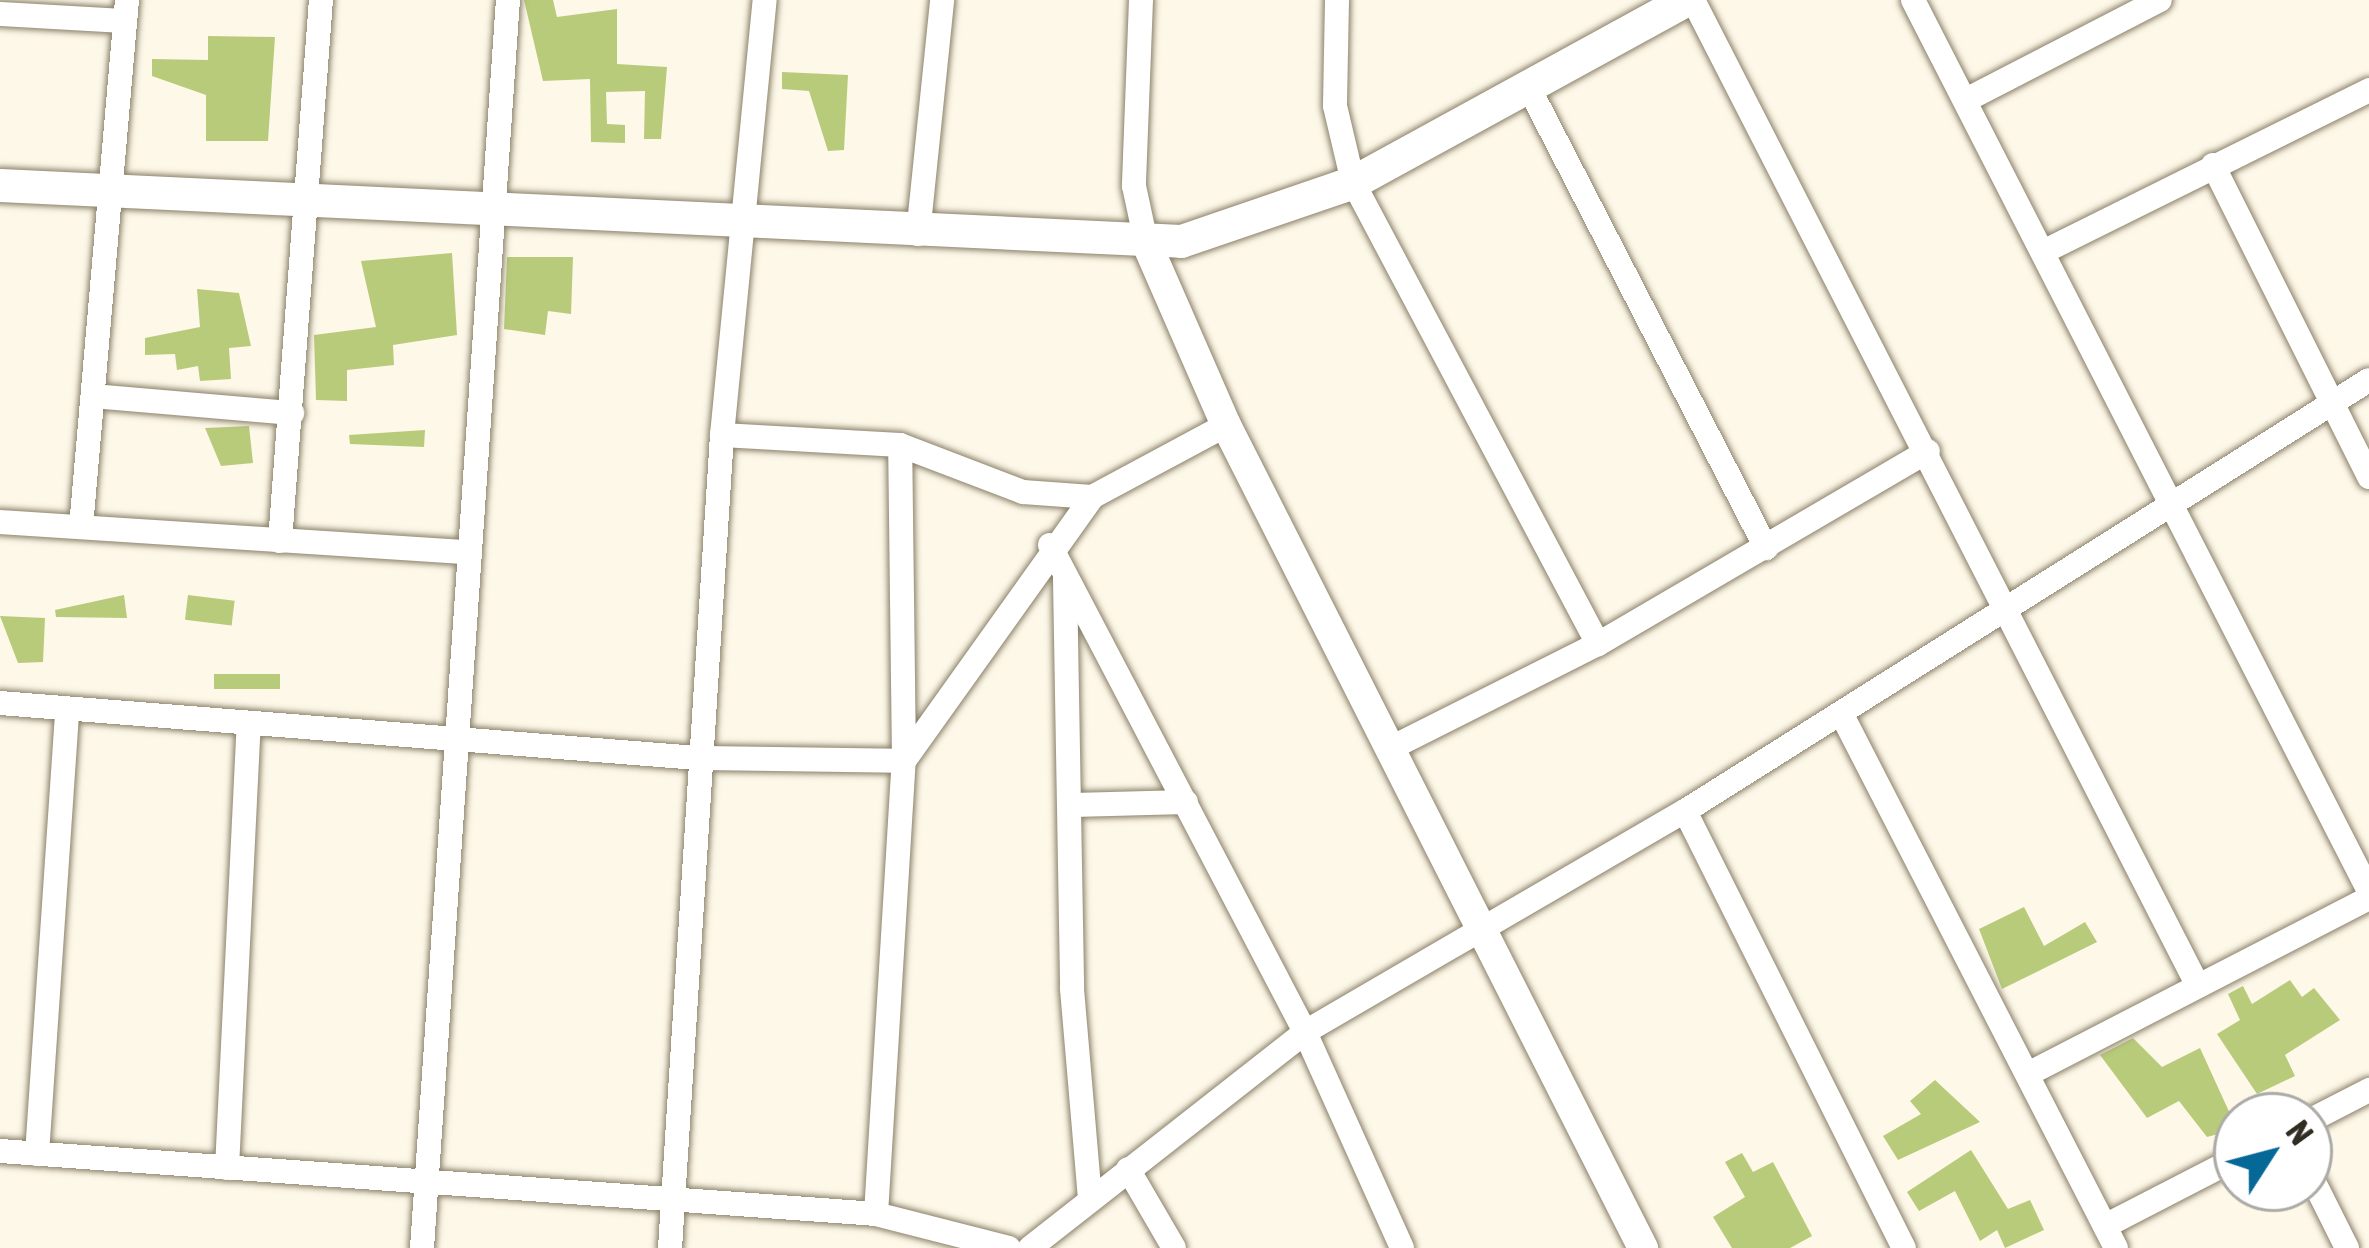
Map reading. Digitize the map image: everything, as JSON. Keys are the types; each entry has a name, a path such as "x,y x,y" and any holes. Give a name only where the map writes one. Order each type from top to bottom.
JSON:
{"main road":[{"path":"0,185 1146,242 1215,232 1353,182 1689,0"}],"street":[{"path":"280,541 313,203 321,0"},
{"path":"422,1248 464,552 508,0"},
{"path":"670,1248 722,435 751,225 765,0"},
{"path":"918,234 942,0"},
{"path":"1142,0 1134,186 1146,242 1226,425 1643,1248"},
{"path":"1337,0 1335,106 1353,182 1598,644"},
{"path":"1689,0 2010,607 2197,984"},
{"path":"1913,0 2369,895 2030,1073"},
{"path":"1966,100 2160,0"},
{"path":"0,14 126,11 81,526"},
{"path":"1528,86 1766,548"},
{"path":"2043,252 2369,90"},
{"path":"2212,165 2369,477"},
{"path":"1030,1248 1305,1031 1842,715 2369,380"},
{"path":"93,396 292,413"},
{"path":"904,761 1050,545 1092,497 1226,425"},
{"path":"722,435 900,445 1023,492 1092,497"},
{"path":"876,1214 904,761 900,445"},
{"path":"1389,749 1598,644 1928,451"},
{"path":"0,522 464,552"},
{"path":"1050,545 1305,1031 1402,1248"},
{"path":"1065,571 1090,1200"},
{"path":"0,703 249,726 452,734 698,758 904,761"},
{"path":"37,1154 67,710"},
{"path":"1842,715 2111,1237 2213,1173"},
{"path":"227,1168 249,726"},
{"path":"1073,805 1186,802"},
{"path":"1685,811 1904,1248"},
{"path":"2333,1109 2369,1090"},
{"path":"0,1151 670,1204 876,1214 1009,1248"},
{"path":"1128,1169 1174,1248"},
{"path":"2329,1212 2347,1248"}],"building":[{"path":"524,0 553,0 557,17 617,9 617,64 667,67 661,139 644,139 645,91 606,92 607,124 625,125 625,143 591,142 590,79 543,81"},
{"path":"208,36 275,37 268,141 206,141 206,95 152,76 152,59 208,60"},
{"path":"782,72 848,75 844,150 828,151 809,91 782,89"},
{"path":"452,253 457,335 393,345 394,365 347,370 347,401 316,400 314,335 376,327 361,261"},
{"path":"507,257 573,257 571,314 548,311 545,335 504,329"},
{"path":"197,289 239,293 251,346 229,348 231,379 200,381 198,366 177,370 175,354 145,355 145,338 200,327"},
{"path":"249,426 253,463 221,466 205,428"},
{"path":"425,430 424,447 350,444 349,435"},
{"path":"124,595 127,618 56,617 55,610"},
{"path":"188,595 235,601 232,626 185,620"},
{"path":"0,616 45,618 43,662 18,663"},
{"path":"214,674 280,674 280,689 214,689"},
{"path":"2024,907 2044,946 2085,922 2097,942 2002,989 1979,929"},
{"path":"2290,980 2302,997 2314,988 2340,1020 2285,1055 2295,1076 2256,1092 2217,1034 2240,1020 2228,994 2243,986 2252,1004"},
{"path":"2133,1038 2162,1067 2200,1048 2220,1092 2213,1092 2213,1135 2207,1137 2179,1101 2147,1118 2100,1055"},
{"path":"1935,1080 1980,1122 1898,1160 1883,1136 1921,1114 1910,1101"},
{"path":"1971,1150 2008,1209 2030,1200 2044,1230 2005,1248 1997,1230 1980,1241 1955,1191 1919,1211 1907,1192"},
{"path":"1742,1153 1753,1172 1773,1162 1812,1236 1790,1248 1732,1248 1713,1217 1745,1197 1725,1162"}]}
